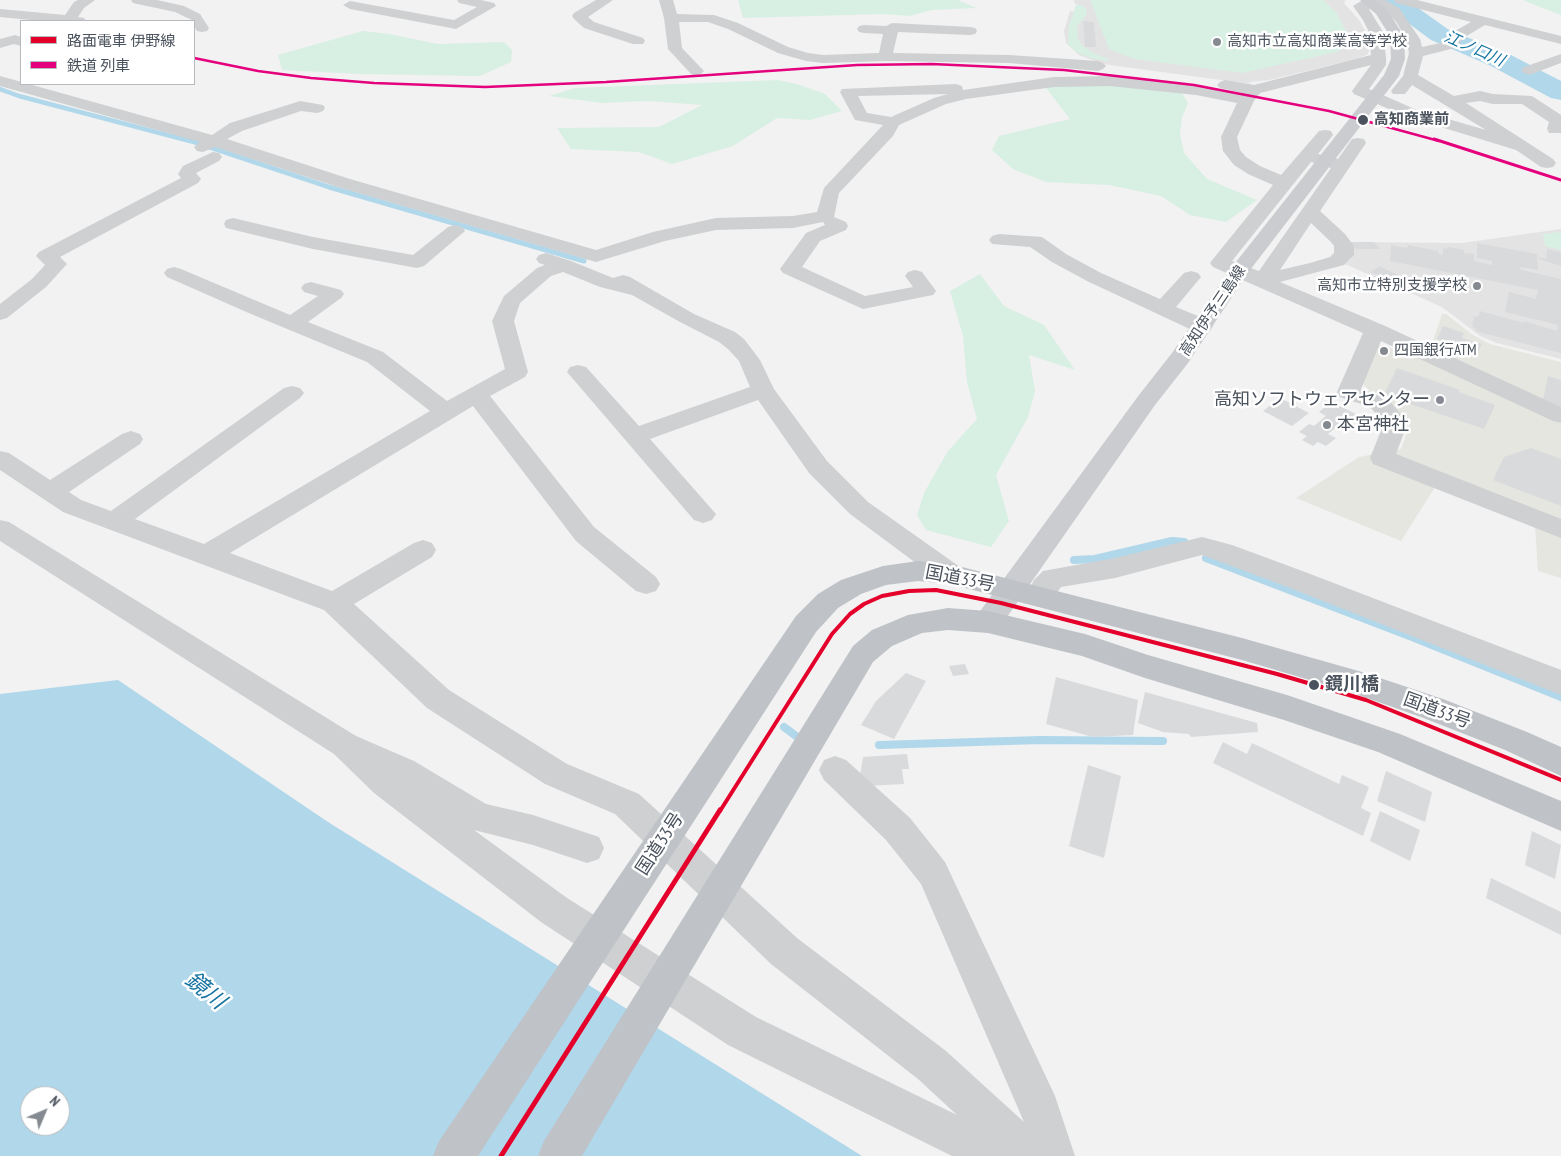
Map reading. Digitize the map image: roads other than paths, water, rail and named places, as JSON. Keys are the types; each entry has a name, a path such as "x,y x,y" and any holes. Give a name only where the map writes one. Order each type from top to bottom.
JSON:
{"highway":[{"name":"国道33号","path":"454,1156 806,624 828,601 851,587 883,576 918,571 950,574 1040,596 1094,612 1242,649 1351,680 1432,708 1516,741 1561,762"},
{"path":"559,1156 863,654 882,638 918,623 948,619 988,622 1085,645 1145,666 1306,715 1389,743 1561,816"}],"main road":[{"name":"高知伊予三島線","path":"988,622 1202,326 1252,275 1313,163 1391,76 1398,59 1397,36 1387,18 1372,2"}],"street":[{"path":"0,13 74,20 79,5 88,0"},
{"path":"138,0 179,9 196,17 202,28"},
{"path":"360,0 350,5 456,25 489,6 464,0"},
{"path":"606,0 578,16 589,25 638,41"},
{"path":"666,0 671,18 675,49 696,70"},
{"path":"1401,0 1561,40"},
{"path":"1389,103 1410,77 1416,54 1413,40 1394,11 1372,2 1360,6 1370,19 1376,32 1379,58 1378,65 1360,91 1411,113 1523,147"},
{"path":"671,18 709,18 733,26 783,50 806,57 824,59 886,57 1009,59 1083,64 1175,76 1250,95"},
{"path":"1416,54 1455,41 1460,34 1484,20"},
{"path":"886,57 886,46 892,26 955,25 970,31"},
{"path":"864,29 891,30"},
{"path":"0,44 15,39 20,42"},
{"path":"985,91 951,88 848,92 861,117 893,122 940,101 985,91 1054,82 1110,81 1250,95 1379,58"},
{"path":"1529,70 1561,58"},
{"path":"1410,77 1452,101 1547,163"},
{"path":"0,81 208,147 344,183 596,256 660,236 716,224 793,222 826,216 830,192 887,132 893,122"},
{"path":"1250,95 1229,137 1232,151 1240,162 1284,183"},
{"path":"1452,101 1480,96 1493,99 1526,99 1558,120 1554,129"},
{"path":"0,314 39,283 57,264 46,256 192,179 187,174 189,170 208,147 236,127 300,106 317,108"},
{"path":"80,120 208,147 240,165 564,264 584,275 607,284 638,290"},
{"path":"1325,135 1313,163 1284,183 1220,263 1252,275 1375,330 1561,416"},
{"path":"1252,275 1309,211 1358,143"},
{"path":"1313,163 1342,165"},
{"path":"1252,275 1274,277 1315,268 1337,261 1344,255 1344,246 1338,238 1309,211"},
{"path":"739,223 753,228 834,222 839,226 813,237 790,270 863,304 926,291 915,276"},
{"path":"233,224 313,243 417,262 455,231"},
{"path":"999,240 1035,242 1059,258 1094,277 1202,326"},
{"path":"596,256 598,267 687,318 727,336 736,344 749,360 763,390 818,467 859,508 950,574"},
{"path":"206,554 321,488 476,394 517,372 503,321 511,300 544,272 564,264"},
{"path":"174,273 375,358 446,412"},
{"path":"1163,309 1191,277"},
{"path":"292,324 334,294 311,288"},
{"path":"1375,330 1348,392 1378,402 1396,422 1382,458 1561,529"},
{"path":"578,372 703,514"},
{"path":"635,436 763,390"},
{"path":"115,521 292,394"},
{"path":"476,394 585,534 646,584"},
{"path":"50,492 131,439"},
{"path":"0,459 72,506 206,554 334,603 438,699 556,774 627,804 784,951 932,1065 1031,1156"},
{"path":"0,530 345,745 403,770 479,817 532,830 587,848"},
{"path":"1040,596 1044,587 1053,578 1115,568 1202,546 1223,552 1561,683"},
{"path":"334,603 423,550"},
{"path":"345,745 385,783 554,910 742,1031 996,1156"},
{"path":"835,770 898,829 933,873 1041,1110 1054,1156"}],"water":[{"name":"鏡川","path":"118,680 328,822 862,1156 0,1156 0,694"}],"waterway":[{"name":"江ノ口川","path":"1392,0 1440,35 1500,60 1561,92"},
{"path":"0,89 19,96 190,141"},
{"path":"185,139 329,187 584,261"},
{"path":"1074,560 1095,559 1172,541 1184,542"},
{"path":"1206,558 1412,637 1561,697"},
{"path":"784,727 804,742"},
{"path":"879,745 1040,740 1163,741"}],"tram line":[{"name":"伊野線","path":"501,1156 832,634 850,614 864,604 882,596 909,591 936,590 1001,603 1277,674 1366,700 1561,780"}],"rail line":[{"name":"列車","path":"195,58 258,71 311,78 374,83 485,87 606,82 857,65 932,64 1064,70 1194,85 1329,111 1448,143 1561,180"}],"place":[{"name":"高知市立高知商業高等学校","path":"1217,42"},
{"name":"高知商業前","path":"1363,120"},
{"name":"高知市立特別支援学校","path":"1477,286"},
{"name":"四国銀行ATM","path":"1384,351"},
{"name":"高知ソフトウェアセンター","path":"1440,400"},
{"name":"本宮神社","path":"1327,425"},
{"name":"鏡川橋","path":"1314,685"}]}
